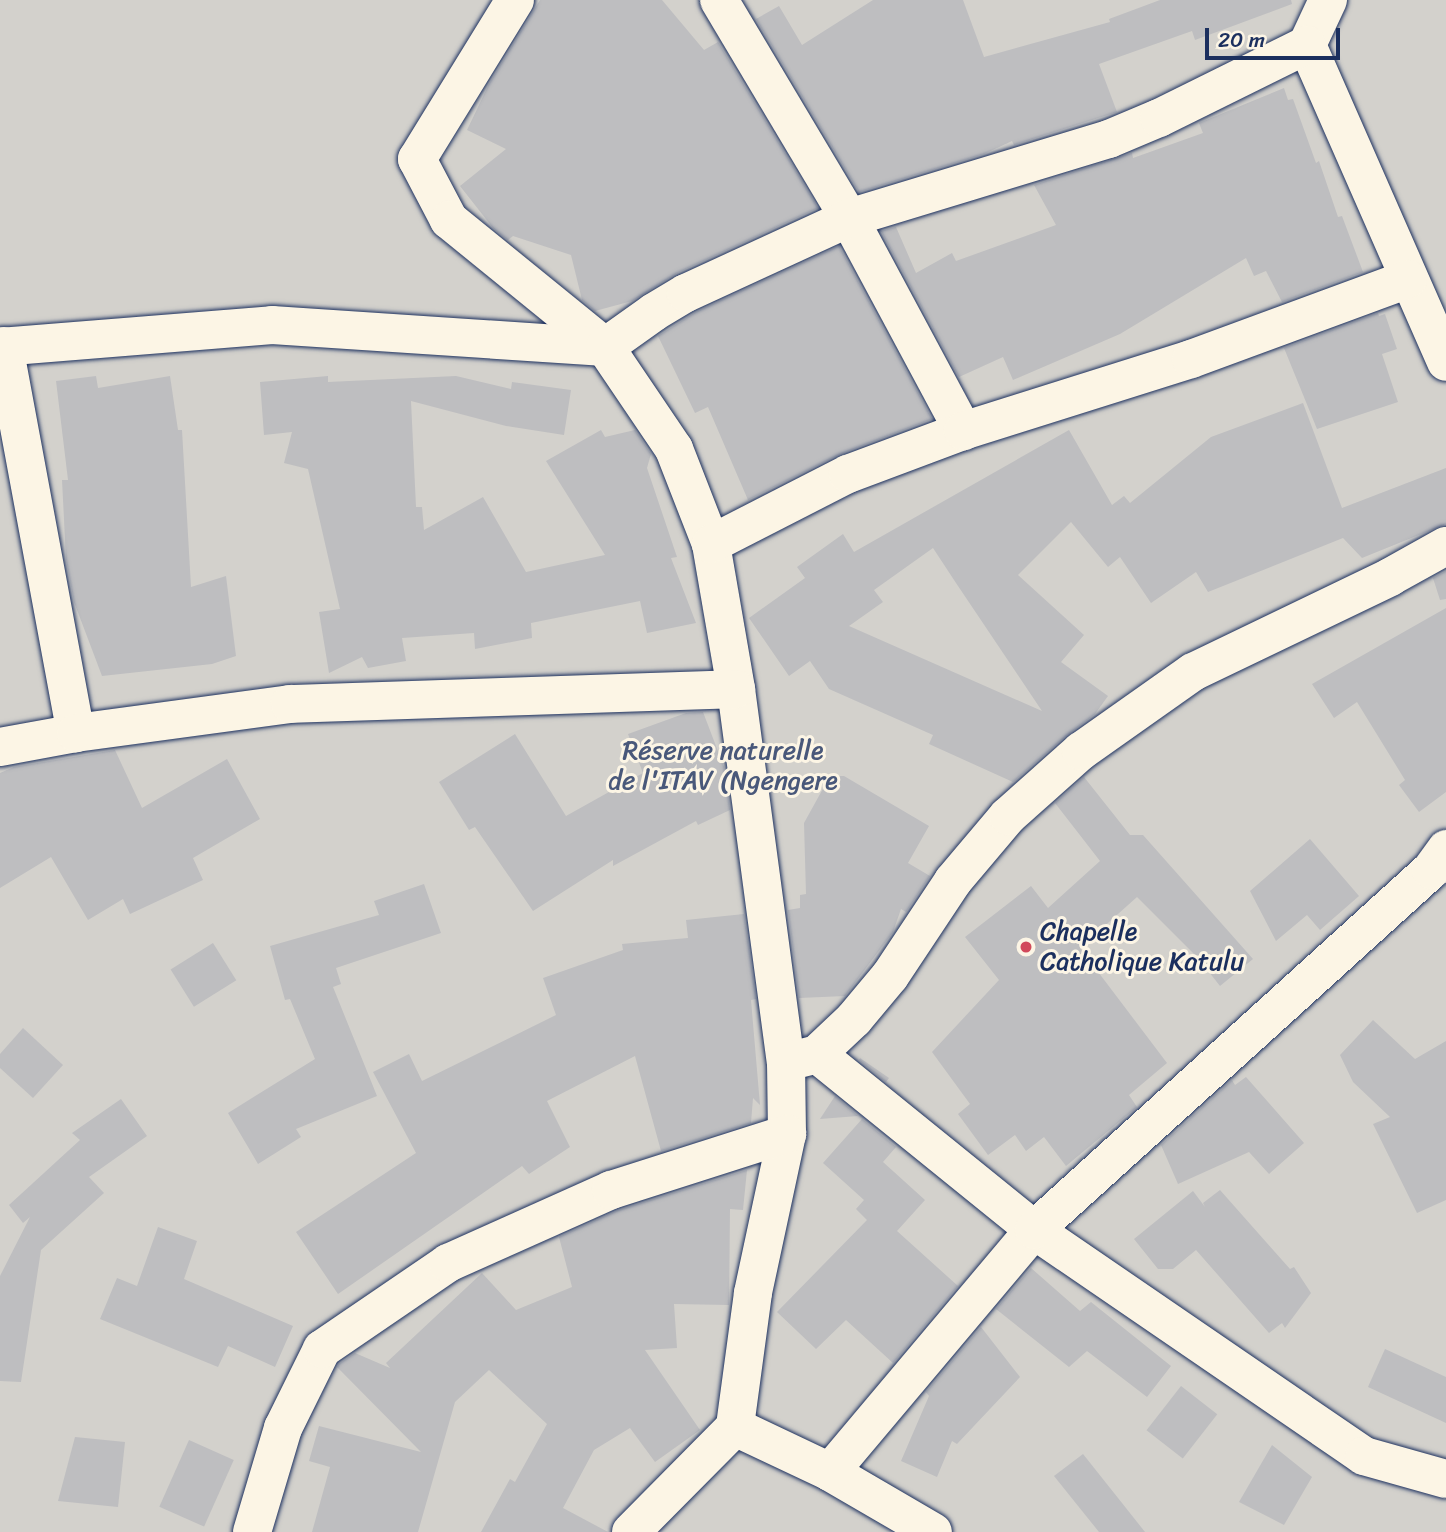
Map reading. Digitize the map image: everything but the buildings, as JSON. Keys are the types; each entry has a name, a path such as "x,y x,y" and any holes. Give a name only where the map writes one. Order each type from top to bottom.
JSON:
{"street":[{"path":"515,0 417,159 449,220 605,347 674,449 712,544 802,1058 752,1293 735,1427 631,1532"},
{"path":"719,0 849,218 963,431"},
{"path":"1322,3 1307,45 1446,362"},
{"path":"75,733 2,347 272,325 605,347 686,293 849,218 1109,139 1159,118 1307,45"},
{"path":"712,544 848,474 963,431 1191,359 1408,279"},
{"path":"802,1058 853,1020 890,976 953,881 1008,816 1081,751 1193,672 1390,577 1446,546"},
{"path":"0,747 75,733 290,704 736,689"},
{"path":"830,1472 1034,1230 1431,870 1446,849"},
{"path":"802,1058 1034,1230 1364,1456 1446,1479"},
{"path":"252,1532 283,1428 322,1349 448,1263 611,1190 787,1134"},
{"path":"735,1427 830,1472 933,1532"}],"green space":[{"name":"Réserve naturelle de l'ITAV (Ngengere","path":"0,0 1446,0 1446,1532 0,1532"}],"place":[{"name":"Chapelle Catholique Katulu","path":"1026,947"}]}
